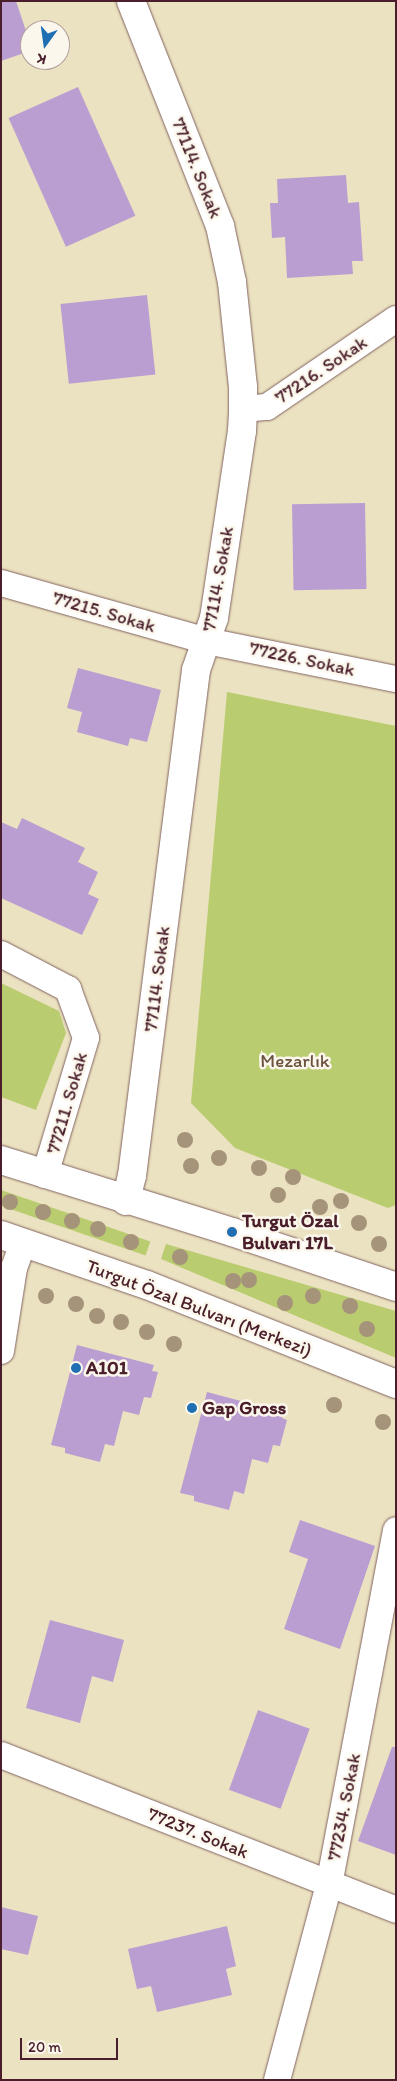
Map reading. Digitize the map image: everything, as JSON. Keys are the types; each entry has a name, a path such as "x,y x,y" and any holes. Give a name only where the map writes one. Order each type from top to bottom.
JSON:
{"main road":[{"name":"77114. Sokak","path":"126,1200 132,1176 196,670 207,641 217,602 242,431 243,409 243,387 232,282 220,226 131,1"},
{"path":"1,1160 232,1232 396,1287"},
{"name":"Turgut Özal Bulvarı (Merkezi)","path":"12,1239 146,1285 396,1384"}],"street":[{"name":"77216. Sokak","path":"243,409 267,407 396,319"},
{"name":"77215. Sokak","path":"1,583 207,641"},
{"name":"77226. Sokak","path":"207,641 396,679"},
{"name":"77211. Sokak","path":"1,954 68,989 86,1038 45,1175"},
{"path":"1,1351 14,1268 12,1239"},
{"name":"77234. Sokak","path":"277,2080 330,1884 396,1530"},
{"name":"77237. Sokak","path":"1,1754 396,1910"}],"green space":[{"name":"Mezarlık","path":"227,692 396,726 396,1205 388,1208 235,1148 191,1103"},
{"path":"1,983 59,1011 66,1033 36,1110 1,1097"},
{"path":"1,1190 150,1241 146,1256 1,1206"},
{"path":"166,1244 396,1311 396,1358 161,1259"}],"building":[{"path":"1,1 16,1 22,20 20,20 20,54 1,61"},
{"path":"78,87 135,216 66,247 9,118"},
{"path":"346,175 348,203 359,202 363,261 352,261 353,274 287,278 285,237 272,238 270,203 278,203 277,179"},
{"path":"147,295 155,375 69,384 60,304"},
{"path":"365,503 367,589 294,590 292,504"},
{"path":"78,668 161,690 147,742 130,738 128,746 77,732 82,712 67,708"},
{"path":"22,818 85,848 78,862 98,872 88,894 99,899 82,935 1,898 1,822 17,829"},
{"path":"77,1345 154,1365 152,1371 158,1372 151,1398 144,1397 139,1415 123,1411 114,1446 105,1444 100,1462 65,1453 65,1448 51,1445"},
{"path":"207,1392 283,1412 282,1418 287,1420 280,1446 273,1445 268,1463 252,1459 244,1494 234,1491 229,1510 194,1501 194,1496 180,1493"},
{"path":"300,1520 375,1546 340,1649 284,1629 308,1559 289,1552"},
{"path":"50,1620 124,1640 113,1682 92,1676 80,1723 26,1708"},
{"path":"258,1710 310,1729 281,1809 229,1790"},
{"path":"392,1747 396,1747 396,1855 358,1841"},
{"path":"1,1907 38,1916 28,1955 1,1949"},
{"path":"227,1926 236,1966 226,1969 232,1995 157,2012 151,1986 137,1989 128,1949"}],"place":[{"name":"Turgut Özal Bulvarı 17L","path":"232,1232"},
{"name":"A101","path":"76,1368"},
{"name":"Gap Gross","path":"192,1408"}]}
